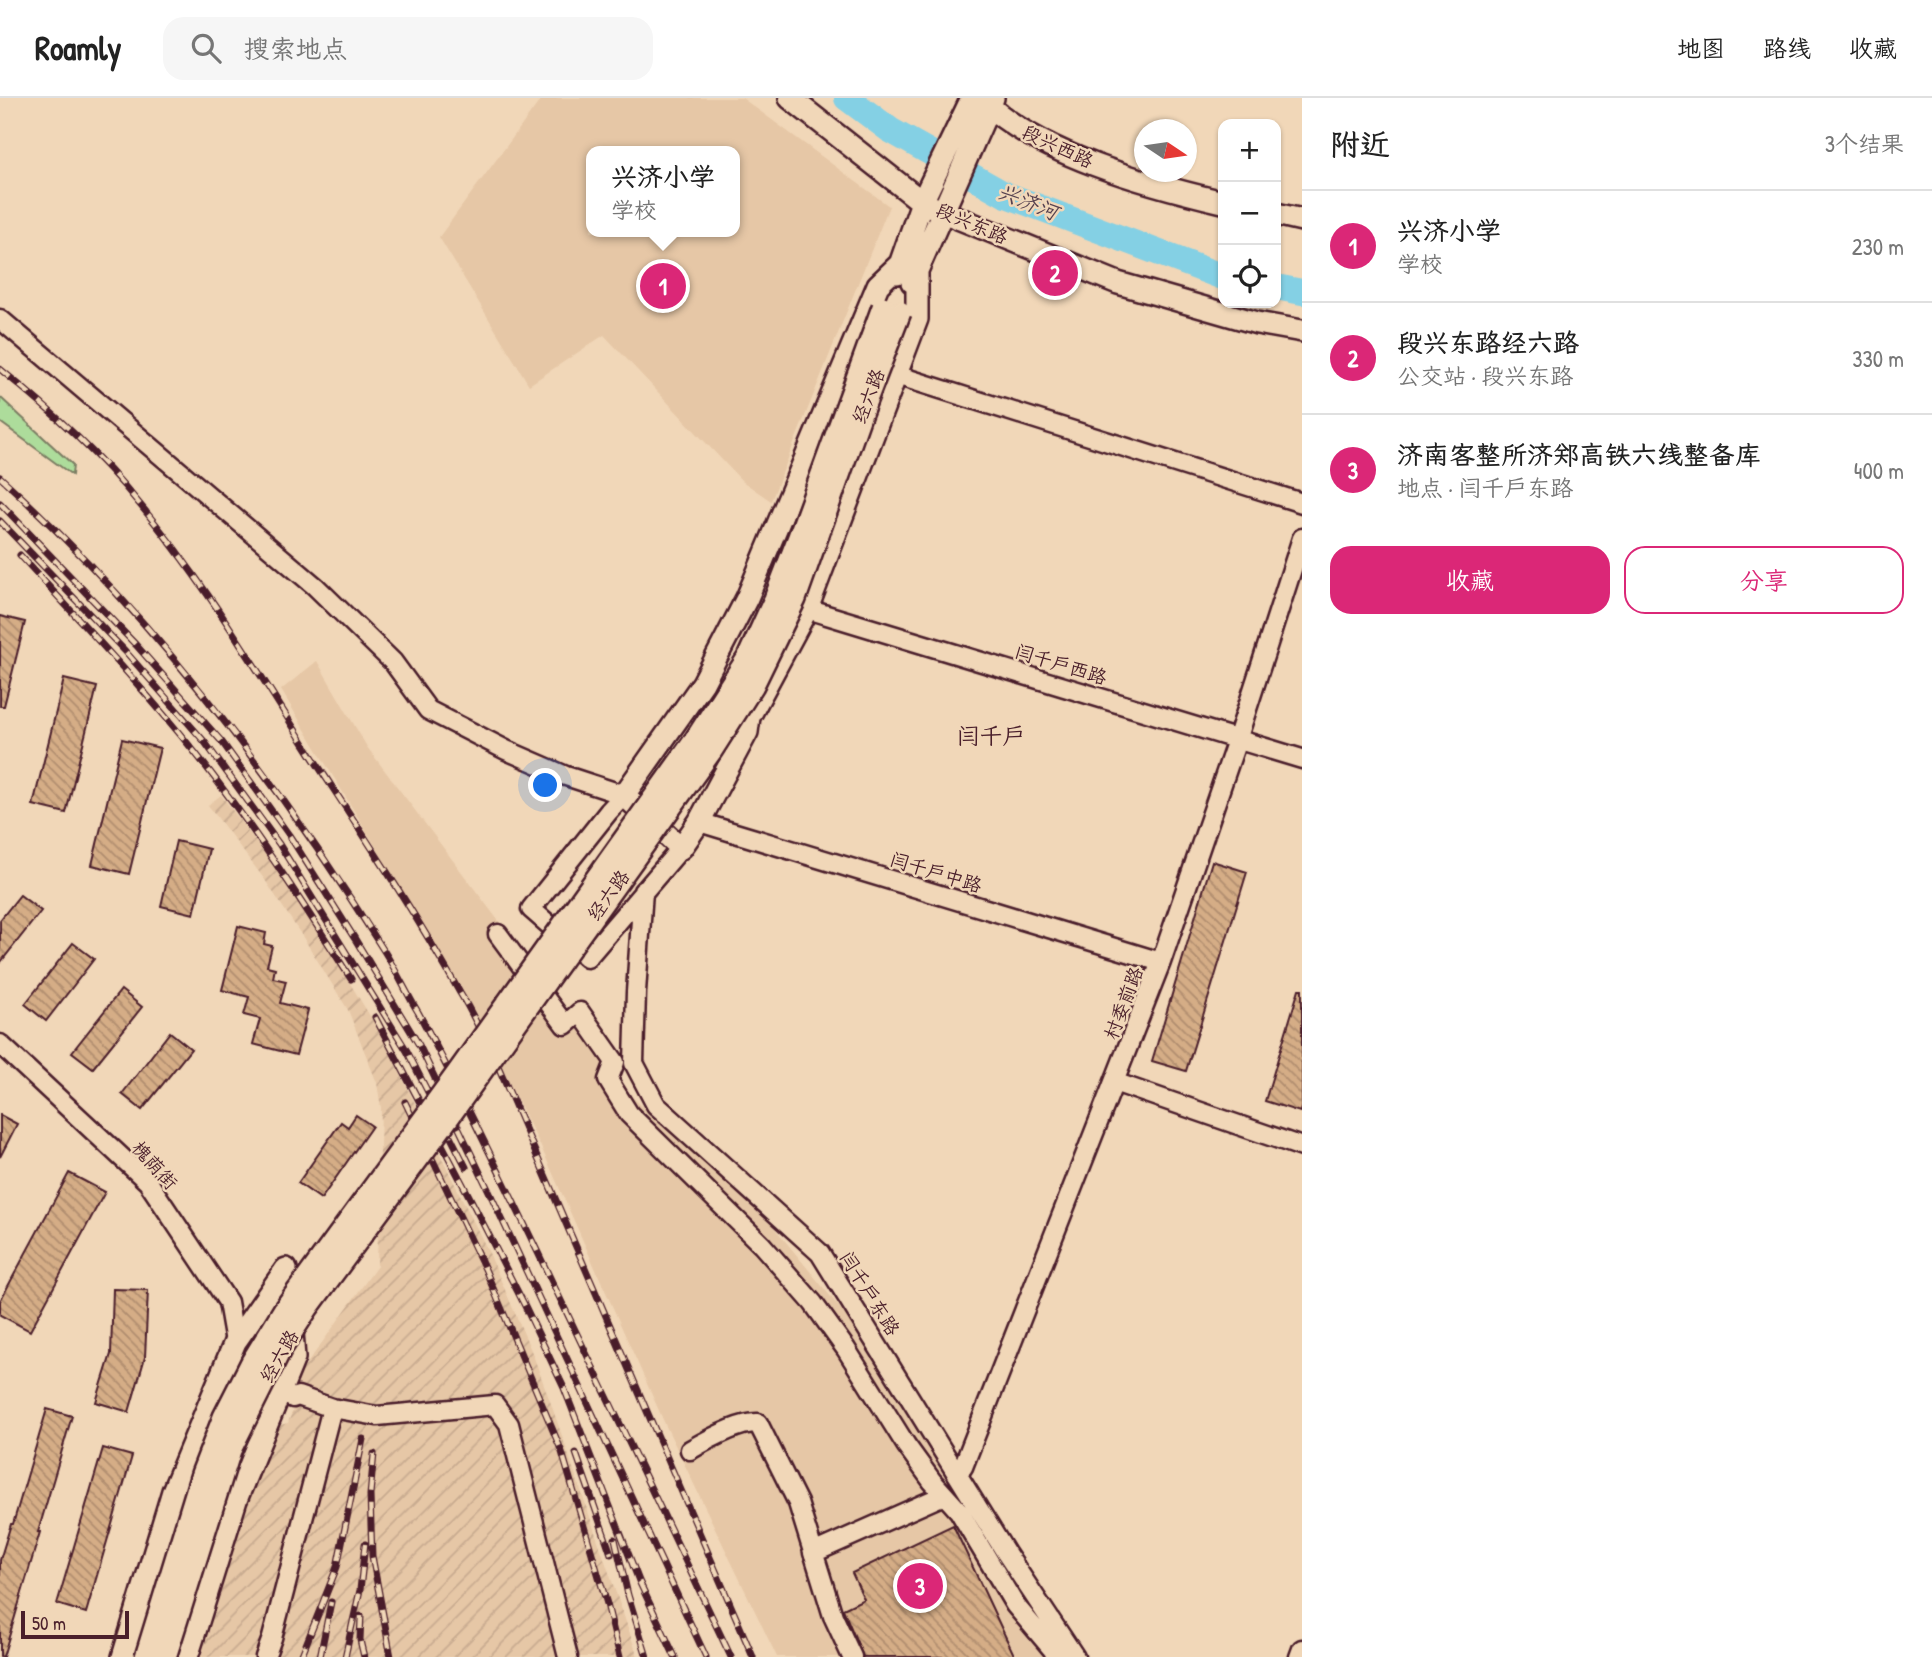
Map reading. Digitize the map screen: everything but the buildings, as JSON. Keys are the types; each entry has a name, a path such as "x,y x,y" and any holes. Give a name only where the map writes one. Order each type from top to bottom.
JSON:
{"main road":[{"name":"段兴东路","path":"790,98 922,202 947,203 1118,283 1257,323 1302,331"},
{"name":"经六路","path":"146,1657 202,1474 224,1417 252,1362 292,1300 696,740 748,657 775,600 909,266 922,202 933,179 968,130 984,100"},
{"name":"段兴西路","path":"984,100 1015,125 1072,157 1180,192 1218,201"},
{"name":"经六路","path":"909,266 947,203 968,130"},
{"path":"1281,215 1302,220"},
{"path":"909,266 917,318 896,375 807,609 748,717 747,732 699,822 681,848 624,795 703,683 747,598 878,285 909,266"},
{"name":"经六路","path":"165,1657 230,1450 280,1350 308,1307 434,1137 711,751 753,685 795,600 861,413 892,310"},
{"path":"123,1657 173,1491 235,1342 286,1269 294,1358 236,1500 187,1657"}],"street":[{"path":"0,318 315,586 393,662 428,710 506,750 566,776 624,795 531,909 587,958 681,848"},
{"path":"896,375 1302,503"},
{"name":"村委前路","path":"955,1471 963,1467 1161,962 1302,538"},
{"name":"闫千户西路","path":"807,609 1302,759"},
{"name":"闫千户中路","path":"699,822 1161,962"},
{"name":"闫千户东路","path":"643,891 634,1063 644,1084 656,1105 820,1253 1006,1553 1075,1657"},
{"path":"498,933 565,1025 580,1012 615,1062 644,1084"},
{"name":"槐荫街","path":"0,1044 148,1182 228,1302 235,1342"},
{"path":"615,1062 608,1080 629,1114 762,1245 813,1303 846,1349 906,1445 932,1481 959,1511 1016,1605 1056,1657"},
{"path":"1114,1082 1302,1147"},
{"path":"280,1392 332,1408 377,1416 495,1405 509,1424 568,1657"},
{"path":"265,1657 332,1408"},
{"path":"690,1450 742,1425 758,1423 797,1503 833,1616 852,1657"},
{"path":"813,1553 944,1495"},
{"path":"1299,1657 1302,1649"}],"shaded area":[{"path":"542,98 742,98 889,206 771,501 742,481 604,335 529,385 439,237"},
{"path":"317,661 367,747 632,1097 763,1214 849,1319 972,1515 1067,1657 777,1657 665,1424 541,1147 463,991 281,690"},
{"path":"221,795 277,870 378,1029 490,1255 550,1401 638,1657 196,1657 237,1527 276,1426 288,1423 298,1396 296,1379 377,1266 381,1108 377,1083 348,1010 265,880 208,805"}],"green space":[{"path":"0,397 73,465 72,475 0,422"}],"waterway":[{"name":"兴济河","path":"847,98 890,130 1004,194 1218,275"},
{"name":"兴济河","path":"1281,288 1302,292"}],"railway":[{"path":"0,369 89,448 137,501 186,564 253,663 443,964 495,1059 753,1657"},
{"path":"0,477 109,585 208,701 300,823 384,951 476,1124 731,1657"},
{"path":"0,503 136,645 222,742 289,835 355,939 419,1045 706,1657"},
{"path":"0,521 125,651 204,741 279,844 407,1051 466,1167"},
{"path":"20,555 132,678 197,755 296,893 351,979"},
{"path":"375,1017 469,1196 564,1388 639,1581 675,1657"},
{"path":"405,1102 485,1269 562,1452 620,1657"},
{"path":"301,1657 337,1567 363,1439"},
{"path":"576,1453 611,1554"},
{"path":"374,1454 370,1495 372,1556 391,1657"},
{"path":"615,1539 628,1595 647,1657"},
{"path":"345,1657 360,1590 365,1544"},
{"path":"320,1657 331,1602"},
{"path":"361,1616 360,1640 364,1657"}],"place":[{"name":"段兴东路经六路","path":"1055,273"},
{"name":"兴济小学","path":"663,286"},
{"name":"济南客整所济郑高铁六线整备库","path":"920,1586"}],"district":[{"name":"闫千户","path":"991,736"}]}
